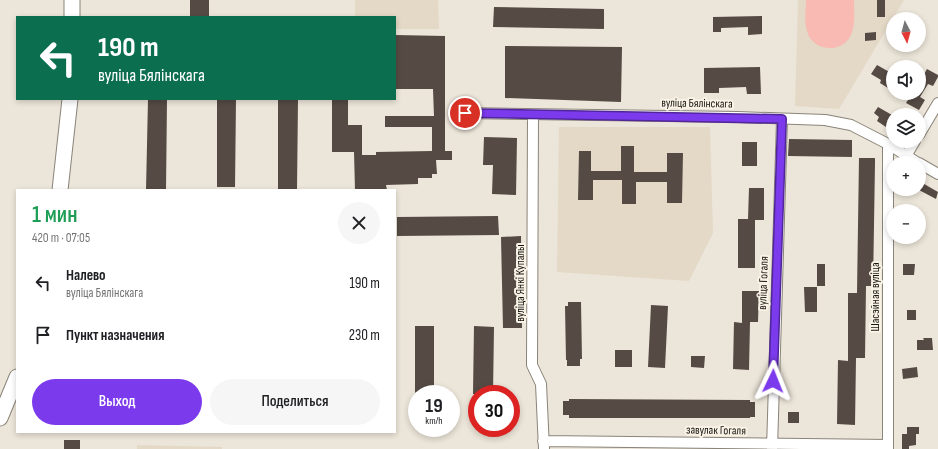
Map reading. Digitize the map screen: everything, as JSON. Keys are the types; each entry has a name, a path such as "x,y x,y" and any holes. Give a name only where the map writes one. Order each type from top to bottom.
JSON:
{"street":[{"path":"72,0 72,16"},
{"path":"60,189 70,100"},
{"path":"926,123 938,103"},
{"name":"вуліца Бялінскага","path":"465,113 532,115 640,115 825,120 852,125 886,143"},
{"name":"вуліца Янкі Купалы","path":"532,115 532,365 541,384 543,445"},
{"name":"вуліца Гогаля","path":"772,446 782,119"},
{"name":"Шасэйная вуліца","path":"888,148 888,447"},
{"name":"вуліца Бялінскага","path":"894,148 906,156"},
{"path":"906,156 911,148"},
{"name":"вуліца Бялінскага","path":"926,167 938,174"},
{"path":"0,418 16,379"},
{"name":"завулак Гогаля","path":"543,445 888,447"}],"shaded area":[{"path":"355,0 438,0 439,29 396,29 396,16 355,16"},
{"path":"798,0 904,0 897,12 886,12 886,30 839,109 795,106"},
{"path":"806,0 854,0 853,28 850,37 840,46 833,48 827,48 814,43 810,38 806,27"},
{"path":"559,127 710,127 713,233 689,281 557,272"},
{"path":"137,445 222,447 222,449 137,449"}],"building":[{"path":"190,0 209,0 209,16 190,16"},
{"path":"877,0 885,0 885,17 877,17"},
{"path":"494,7 604,9 604,29 493,27"},
{"path":"762,16 762,34 748,35 748,27 721,28 721,32 713,32 713,17"},
{"path":"876,32 876,40 865,41 865,33"},
{"path":"396,35 445,36 445,151 452,151 452,160 436,160 437,174 432,174 432,178 418,178 418,184 386,185 387,189 355,189 354,152 332,152 332,100 348,100 348,125 362,125 362,155 376,155 376,152 432,151 432,127 385,127 385,116 434,116 433,89 396,89"},
{"path":"505,46 622,47 621,102 505,98"},
{"path":"877,65 886,70 886,87 880,83 881,80 871,74"},
{"path":"760,67 761,94 747,94 746,87 719,88 719,93 704,93 704,68"},
{"path":"927,69 938,75 933,86 928,84 926,87"},
{"path":"148,100 167,100 166,189 146,189"},
{"path":"217,100 236,100 235,187 217,187"},
{"path":"278,100 298,100 297,189 278,189"},
{"path":"908,100 925,100 920,108 915,108 906,103"},
{"path":"878,107 886,112 886,127 877,121 879,117 874,113"},
{"path":"484,137 517,138 516,195 492,194 493,165 483,165"},
{"path":"789,139 852,140 852,157 788,156"},
{"path":"742,142 757,142 757,166 742,166"},
{"path":"621,146 634,146 634,172 667,172 667,153 683,153 682,203 667,203 667,182 636,182 636,204 622,204 622,180 593,180 593,200 578,200 579,151 591,151 591,171 621,171"},
{"path":"859,158 875,158 875,163 873,286 866,286 865,358 856,358 855,425 837,424 838,360 848,361 848,293 857,293"},
{"path":"926,185 938,192 936,199 926,194"},
{"path":"749,188 764,188 764,220 755,220 755,268 738,268 738,219 748,219"},
{"path":"498,216 499,235 397,236 397,217"},
{"path":"521,236 522,328 503,328 501,237"},
{"path":"817,264 825,264 825,286 817,286"},
{"path":"903,264 915,264 914,275 903,275"},
{"path":"804,287 817,287 817,312 805,312"},
{"path":"742,291 759,291 758,322 750,322 749,370 733,369 734,322 742,323"},
{"path":"568,302 581,302 582,359 580,359 580,366 567,366 565,306 568,306"},
{"path":"651,305 668,306 665,368 648,367"},
{"path":"907,310 916,310 916,320 907,320"},
{"path":"415,326 434,326 434,385 415,385"},
{"path":"474,326 494,327 493,385 473,385"},
{"path":"923,338 932,338 933,350 917,350 917,340 924,340"},
{"path":"615,350 632,350 632,367 615,367"},
{"path":"691,356 705,356 704,368 691,367"},
{"path":"917,367 918,377 903,379 902,369"},
{"path":"569,399 750,400 750,402 755,402 755,417 569,418 569,415 563,415 563,401 569,401"},
{"path":"788,412 799,412 799,423 788,423"},
{"path":"907,427 919,427 919,434 916,434 916,445 909,446 909,449 902,449 902,434 907,434"},
{"path":"64,440 80,440 80,449 64,449"}],"route":[{"path":"465,113 532,115 640,115 782,119 773,381"}]}
